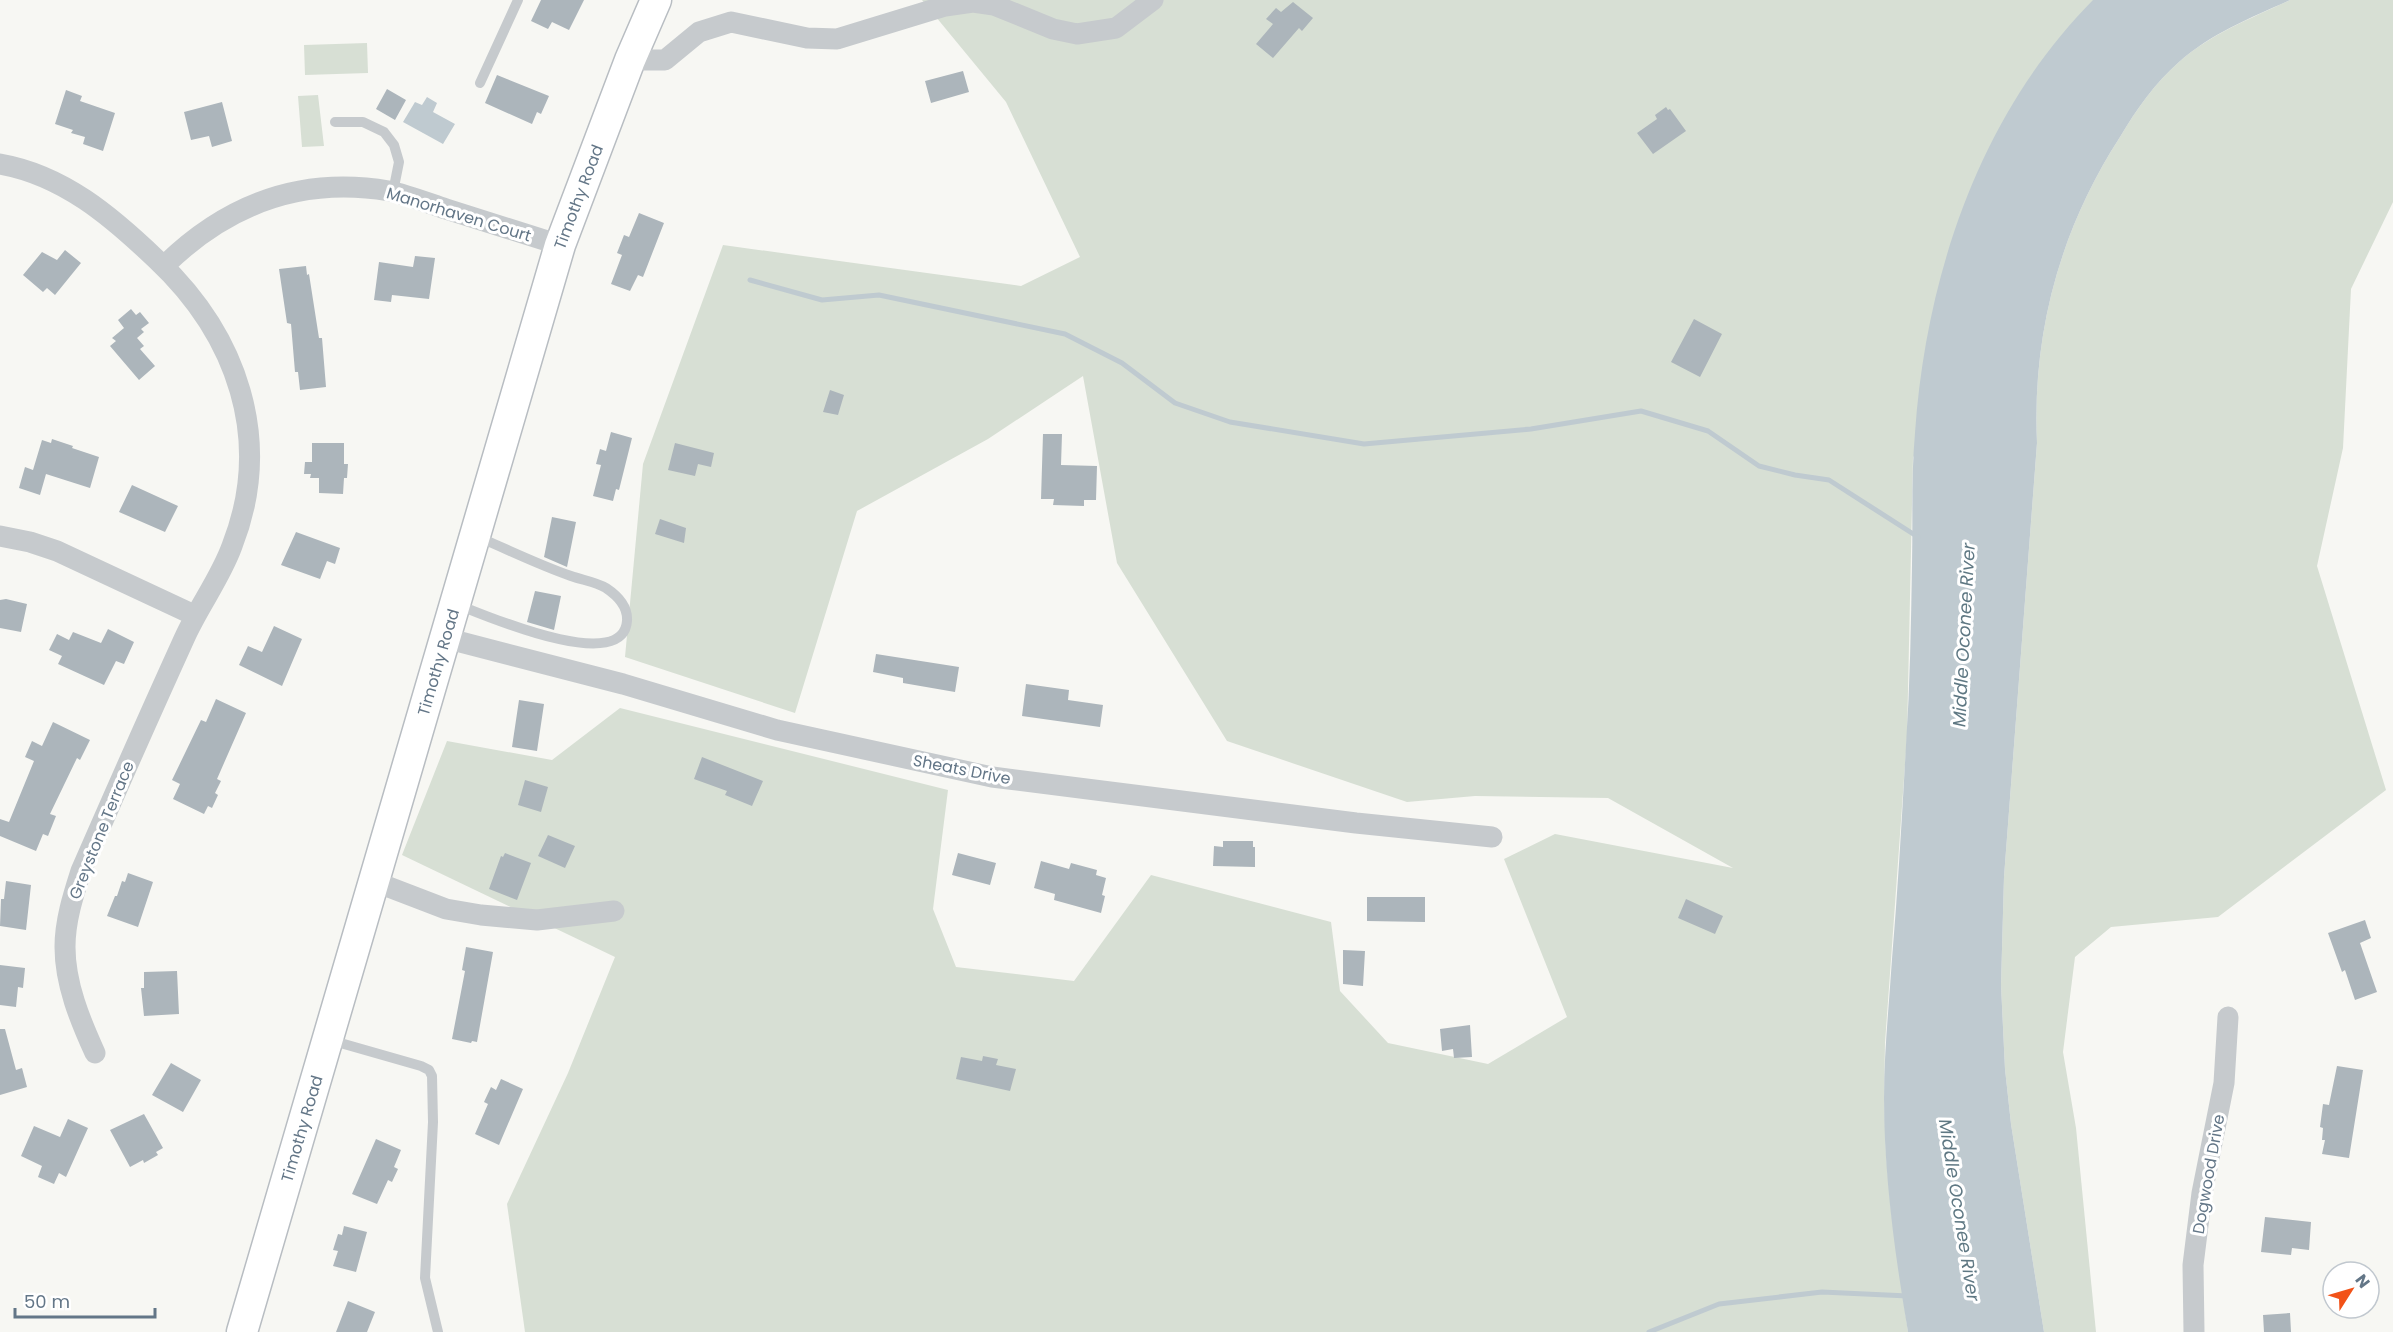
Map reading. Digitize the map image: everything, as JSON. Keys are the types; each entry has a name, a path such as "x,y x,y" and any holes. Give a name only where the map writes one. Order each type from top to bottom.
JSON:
{"main road":[{"name":"Timothy Road","path":"242,1332 560,245 630,60 656,0"}],"street":[{"path":"630,60 665,60 699,32 731,22 807,38 837,39 945,6 973,2 994,5 1053,29 1077,33 1116,28 1153,0"},
{"name":"Greystone Terrace","path":"0,164 32,172 83,198 127,231 164,266 201,308 230,358 240,384 249,439 249,467 240,522 232,548 194,615 81,871 69,908 65,948 71,990 81,1022 95,1053"},
{"name":"Manorhaven Court","path":"164,266 209,226 235,212 281,195 308,189 336,187 393,192 560,245"},
{"path":"0,537 57,550 194,615"},
{"name":"Sheats Drive","path":"445,638 623,684 777,730 992,777 1176,798 1356,823 1492,837"},
{"path":"373,881 446,909 481,915 537,920 614,910"},
{"name":"Dogwood Drive","path":"2194,1332 2193,1265 2202,1193 2224,1083 2228,1017"}],"lane":[{"path":"480,83 518,0"},
{"path":"335,122 363,122 384,132 394,145 399,162 393,192"},
{"path":"455,603 520,630 591,645 606,644 618,637 627,624 626,609 604,587 570,576 475,536"},
{"path":"327,1040 421,1066 429,1070 432,1076 433,1122 425,1278 438,1332"}],"shaded area":[{"path":"922,0 2094,0 1913,458 1907,737 1885,1043 1884,1099 1891,1210 1908,1332 525,1332 507,1204 568,1073 615,957 402,855 447,741 552,760 620,708 948,790 933,909 956,967 1074,981 1151,875 1331,922 1340,991 1388,1043 1488,1064 1567,1017 1504,859 1555,834 1733,868 1608,798 1475,796 1407,802 1227,741 1117,563 1083,376 988,439 857,511 795,713 625,657 643,464 723,245 1021,286 1080,257 1006,102"},
{"path":"2290,0 2393,0 2393,202 2351,289 2343,448 2317,566 2386,790 2218,917 2111,927 2075,957 2063,1052 2076,1128 2096,1332 2044,1332 2011,1124 2005,1069 2001,985 2004,877 2037,443 2039,362 2045,322 2066,246 2081,209 2099,172 2146,97 2170,70 2204,43"},
{"path":"367,43 368,73 305,75 304,45"},
{"path":"318,95 324,146 302,147 298,96"}],"water":[{"name":"Middle Oconee River","path":"2093,0 2290,0 2204,43 2170,70 2154,88 2099,172 2066,246 2054,284 2039,362 2037,443 2004,877 2001,985 2005,1069 2011,1124 2044,1332 1908,1332 1888,1186 1884,1081 1907,722 1911,632 1913,466 1921,374 1946,257 1966,200 1990,145 2019,94 2053,45"},
{"path":"427,97 437,103 433,112 455,124 443,144 403,122 415,102 422,105"}],"building":[{"path":"541,0 584,0 569,30 552,22 548,29 531,21"},
{"path":"1293,2 1313,18 1302,31 1299,28 1273,58 1256,44 1273,24 1266,19 1276,8 1281,12"},
{"path":"963,71 969,92 931,103 925,81"},
{"path":"497,75 549,96 541,114 537,112 532,124 485,103"},
{"path":"387,89 406,100 395,120 376,109"},
{"path":"66,90 82,96 80,101 115,113 103,151 83,144 85,137 71,133 73,130 55,124"},
{"path":"222,102 232,141 212,147 209,136 191,140 184,112"},
{"path":"1666,107 1686,131 1653,154 1637,133 1657,119 1655,115"},
{"path":"639,213 664,223 643,277 638,275 630,291 611,284 622,255 617,253 624,235 629,237"},
{"path":"65,250 81,263 55,295 47,288 43,292 23,275 42,252 57,260"},
{"path":"415,256 435,258 429,299 392,295 391,302 374,300 379,262 413,267"},
{"path":"306,266 319,338 322,338 326,387 300,390 298,372 295,372 291,324 287,323 279,269"},
{"path":"131,309 136,315 140,312 149,323 141,329 144,332 137,338 144,346 140,349 155,366 139,380 110,346 116,341 112,338 124,328 118,320"},
{"path":"1694,319 1722,334 1700,377 1671,362"},
{"path":"830,390 844,395 838,415 823,412"},
{"path":"611,432 632,438 619,490 616,489 613,501 593,496 601,465 596,464 600,449 606,451"},
{"path":"1043,434 1062,434 1061,465 1097,466 1096,500 1084,500 1084,506 1053,505 1054,499 1041,499"},
{"path":"52,439 99,457 90,488 46,474 40,495 19,488 25,467 33,470 42,440 51,443"},
{"path":"312,443 344,443 344,464 348,464 343,494 319,493 319,478 310,478 311,474 304,474 305,462 312,462"},
{"path":"675,443 714,453 711,467 698,464 695,476 668,470"},
{"path":"132,485 178,506 165,532 119,512"},
{"path":"552,517 576,522 567,567 544,557"},
{"path":"660,519 686,528 684,543 655,534"},
{"path":"296,532 340,548 335,564 327,561 320,579 281,565"},
{"path":"535,591 561,596 554,630 527,622"},
{"path":"6,599 27,604 21,632 0,628 0,600"},
{"path":"274,626 302,639 282,686 239,665 248,646 262,652"},
{"path":"108,629 134,642 124,664 116,661 104,685 58,664 62,656 49,650 57,634 69,640 73,632 101,643"},
{"path":"876,654 959,667 955,692 903,683 903,678 873,672"},
{"path":"1026,684 1069,690 1068,700 1103,705 1100,727 1022,716"},
{"path":"216,699 246,713 217,779 221,781 215,793 218,795 212,808 208,806 204,814 173,799 180,784 172,780 201,720 206,722"},
{"path":"519,700 544,704 537,751 512,747"},
{"path":"53,722 90,740 80,760 77,758 50,814 56,816 48,836 43,834 36,851 0,836 0,819 9,822 34,761 25,757 32,741 42,746"},
{"path":"702,757 763,781 752,806 725,795 727,791 694,779"},
{"path":"525,780 548,787 541,812 518,805"},
{"path":"548,835 575,846 565,868 538,856"},
{"path":"1223,841 1253,841 1255,867 1213,866 1214,846 1223,847"},
{"path":"505,853 531,863 517,900 489,889 501,856 503,857"},
{"path":"958,853 996,863 990,885 952,875"},
{"path":"1041,861 1069,869 1071,863 1097,870 1096,875 1106,878 1101,913 1054,900 1055,894 1034,888"},
{"path":"128,873 153,882 138,927 107,916 122,881 125,882"},
{"path":"6,881 31,885 26,930 0,926 1,899 4,899"},
{"path":"1367,897 1425,897 1425,922 1367,921"},
{"path":"1686,899 1723,916 1715,934 1678,918"},
{"path":"2365,920 2371,938 2360,943 2377,992 2355,1000 2345,970 2342,972 2328,933"},
{"path":"466,947 493,952 477,1042 472,1041 471,1043 452,1039 465,971 462,970"},
{"path":"1343,950 1365,951 1363,986 1343,984"},
{"path":"0,965 25,968 23,988 18,987 16,1007 0,1005"},
{"path":"177,971 179,1014 144,1016 141,988 144,988 144,972"},
{"path":"1470,1025 1472,1057 1454,1058 1453,1049 1442,1051 1440,1029"},
{"path":"0,1029 5,1029 16,1070 22,1068 27,1087 0,1095"},
{"path":"983,1056 998,1059 996,1065 1016,1069 1010,1091 956,1079 961,1057 982,1061"},
{"path":"171,1063 201,1080 183,1112 152,1095"},
{"path":"2337,1066 2363,1070 2349,1158 2322,1154 2325,1140 2322,1140 2323,1128 2320,1127 2323,1104 2329,1105"},
{"path":"501,1079 523,1089 499,1145 475,1134 488,1104 484,1102 491,1087 496,1090"},
{"path":"144,1114 163,1148 156,1152 158,1155 144,1163 143,1160 130,1167 110,1130"},
{"path":"68,1119 88,1128 66,1177 59,1173 54,1184 38,1177 42,1166 21,1156 34,1126 60,1137"},
{"path":"376,1139 401,1150 394,1167 398,1169 392,1182 388,1180 377,1204 352,1194"},
{"path":"2265,1217 2311,1222 2309,1250 2292,1248 2291,1255 2261,1252"},
{"path":"344,1226 367,1232 356,1272 333,1266 338,1251 333,1250 338,1234 342,1235"},
{"path":"348,1301 375,1312 367,1332 336,1332"},
{"path":"2290,1313 2291,1332 2264,1332 2263,1315"}],"waterway":[{"path":"750,280 822,300 879,295 1065,334 1122,363 1175,403 1230,422 1364,444 1531,429 1641,411 1708,431 1759,466 1829,480 1918,537"},
{"path":"1649,1332 1719,1304 1822,1292 1908,1296"}]}
